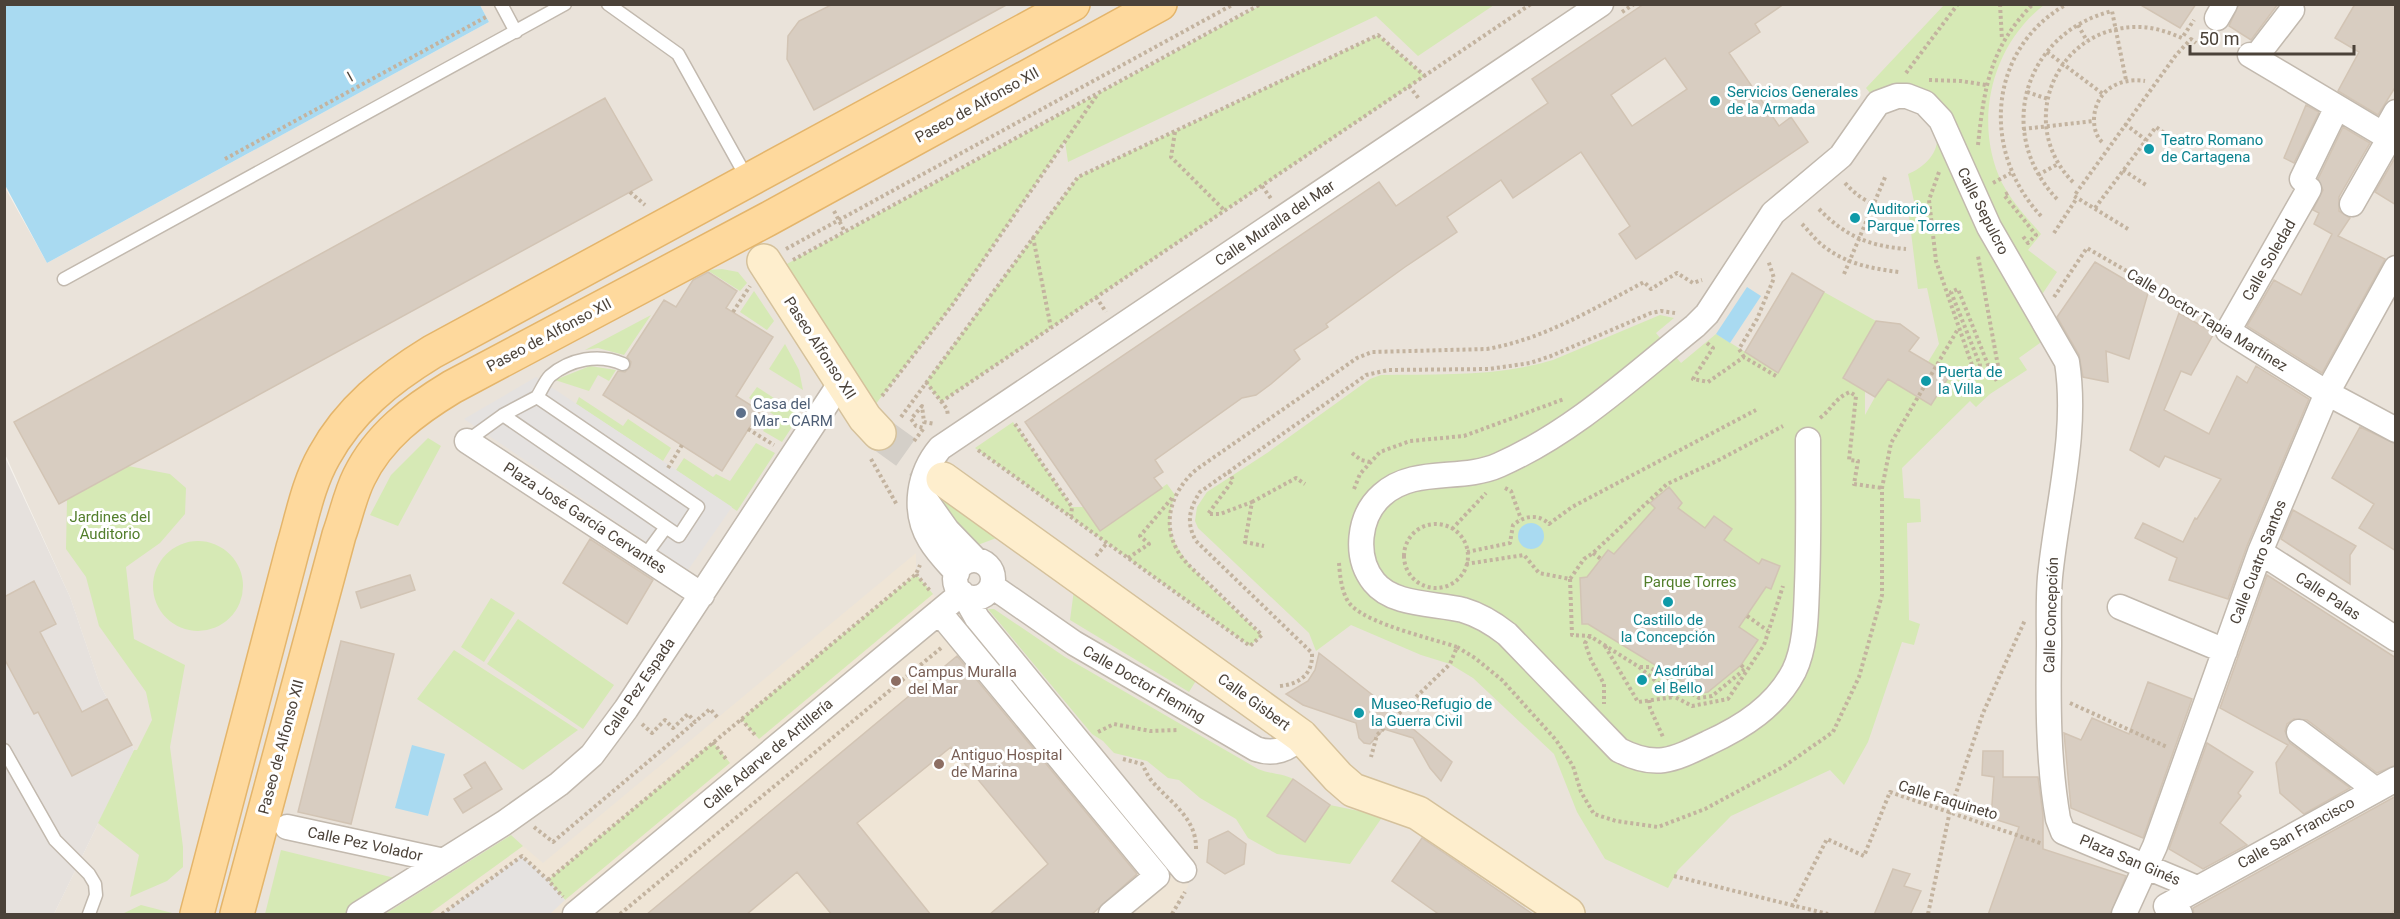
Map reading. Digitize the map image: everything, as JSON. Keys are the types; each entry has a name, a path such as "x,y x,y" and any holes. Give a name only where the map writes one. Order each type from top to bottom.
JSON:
{"main road":[{"path":"197,915 310,490 323,458 353,413 400,372 432,352 749,182 1073,4"},
{"name":"Paseo de Alfonso XII","path":"237,915 332,560 358,479 369,458 400,423 424,404 1160,4"},
{"path":"749,182 768,219"}],"street":[{"name":"Calle Muralla del Mar","path":"944,433 1601,4"},
{"path":"2292,10 2253,56 2389,138"},
{"name":"Calle Sepulcro","path":"1606,397 1701,320 1773,213 1841,156 1878,103 1898,96 1925,103 1941,120 1989,227 2067,362"},
{"name":"Calle Soledad","path":"2228,331 2305,184 2337,107"},
{"path":"2352,204 2389,138 2396,112"},
{"path":"714,248 762,272 768,219"},
{"name":"Calle Cuatro Santos","path":"2124,915 2146,867 2260,552 2327,393 2396,268"},
{"name":"Paseo Alfonso XII","path":"762,272 842,382 884,429"},
{"name":"Calle Doctor Tapia Martínez","path":"2228,331 2327,393 2396,430"},
{"name":"Calle Concepción","path":"2063,832 2055,802 2048,693 2050,579 2070,425 2071,388 2067,362"},
{"name":"Calle Pez Espada","path":"359,915 516,814 559,784 592,755 626,709 842,382"},
{"path":"1606,397 1548,440 1497,466 1474,472 1413,478 1396,484 1380,496 1368,512 1361,531 1365,567 1374,582 1385,593 1462,610 1494,623 1619,750 1634,758 1654,762 1673,759 1732,732 1768,705 1794,670 1801,647 1806,609 1808,440"},
{"path":"944,433 928,464 931,485 920,510 928,538 965,580 977,618 1184,870"},
{"name":"Plaza José García Cervantes","path":"467,441 702,595"},
{"name":"Calle Gisbert","path":"931,485 1300,736 1353,790 1399,805 1427,818 1568,915"},
{"name":"Calle Palas","path":"2260,552 2396,639"},
{"name":"Calle Doctor Fleming","path":"965,580 975,598 984,595 992,586 1074,643 1256,748 1268,752 1285,749 1300,736"},
{"name":"Calle Adarve de Artillería","path":"570,907 939,612 965,580"},
{"path":"2120,607 2225,651"},
{"path":"939,612 1157,876 1110,915"},
{"path":"2299,732 2386,784"},
{"name":"Calle San Francisco","path":"2180,915 2166,906 2386,784"},
{"name":"Calle Pez Volador","path":"287,827 444,861"},
{"name":"Plaza San Ginés","path":"2063,832 2197,888"}],"lane":[{"path":"501,4 516,32"},
{"path":"64,279 565,4"},
{"path":"608,4 678,54 749,182"},
{"path":"467,441 503,415 537,397 549,377 572,364 590,357 612,359 623,364"},
{"path":"503,415 679,536 698,507 537,397"},
{"path":"644,557 666,527"},
{"path":"4,750 55,840 89,874 96,895 89,915"}],"path":[{"path":"733,312 762,272 1234,4"},
{"path":"762,272 1261,4"},
{"path":"941,402 1531,4"},
{"path":"1904,76 1958,4"},
{"path":"2000,4 2003,42"},
{"path":"2041,216 2022,193 2009,168 2000,131 2001,99 2012,64 2028,38 2045,20 2067,4"},
{"path":"2056,199 2038,175 2027,150 2024,129 2027,92 2033,73 2047,52 2061,37 2078,25 2112,11 2126,80"},
{"path":"2073,182 2058,164 2046,127 2048,99 2056,74 2063,64 2075,50 2087,41 2116,29 2150,27 2182,38 2214,12"},
{"name":"I","path":"225,159 486,16"},
{"path":"2078,25 2087,41"},
{"path":"2128,229 2074,196 2176,55 2191,39 2196,43"},
{"path":"2047,52 2103,94"},
{"path":"2102,142 2095,130 2094,121 2095,110 2103,94 2111,87 2126,80 2145,81"},
{"path":"1961,81 1986,85"},
{"path":"2027,92 2048,99"},
{"path":"919,444 884,429 953,304 1097,94"},
{"path":"2024,129 2094,121"},
{"path":"2125,124 2146,140"},
{"path":"2095,208 2156,127 2178,143"},
{"path":"1175,131 1171,157 1225,211"},
{"path":"1951,140 1929,200 1936,261 1973,368"},
{"path":"2038,175 2058,164"},
{"path":"2123,170 2146,185"},
{"path":"1844,274 1886,175"},
{"path":"1845,183 1857,196 1873,205 1893,211 1911,211"},
{"path":"630,192 652,210"},
{"path":"2008,193 2004,195 2036,235"},
{"path":"2054,233 2077,198"},
{"path":"1819,209 1834,225 1859,239 1881,247 1906,249"},
{"path":"1802,224 1826,249 1850,261 1873,269 1899,272"},
{"path":"1033,237 1051,328"},
{"name":"Calle Doctor Tapia Martínez","path":"2040,318 2088,248 2228,331"},
{"path":"1758,264 1766,256 1774,278 1757,319 1739,349 1744,357 1776,376"},
{"path":"1128,558 1149,544 1140,536 1175,495 1185,479 1357,358 1372,352 1387,350 1470,350 1505,346 1549,332 1644,282 1651,289 1677,273 1693,283 1704,279"},
{"path":"1274,686 1293,684 1304,678 1310,669 1312,653 1196,541 1191,530 1190,515 1196,498 1209,485 1354,383 1377,371 1510,367 1551,356 1651,313 1670,311 1682,317"},
{"path":"1339,560 1340,581 1351,606 1386,624 1457,647 1502,680 1556,740 1573,765 1581,792 1594,814 1616,821 1658,828 1705,809 1783,767 1833,732 1859,677 1882,595 1882,488 1891,443 1958,329"},
{"path":"1707,343 1713,348 1693,379 1708,382 1744,357"},
{"path":"1820,418 1827,413 1838,396 1850,392 1856,396 1849,460 1858,461 1854,484 1882,488"},
{"path":"1353,492 1360,474 1380,452 1410,441 1464,436 1565,399 1606,397"},
{"path":"924,428 916,426 911,419 922,406 924,422 944,433"},
{"path":"1467,552 1510,543 1513,525 1521,519 1538,517 1549,524 1572,507 1756,410"},
{"path":"1014,422 1072,507 1071,517"},
{"path":"1782,590 1764,645 1728,699 1692,706 1675,697 1639,667 1590,636 1572,635 1570,579 1584,559 1667,484 1783,426"},
{"path":"748,429 793,456"},
{"path":"660,482 682,445"},
{"path":"975,448 1250,646 1262,635 1179,552 1171,532 1170,513 1175,495"},
{"path":"1352,453 1361,460 1371,462"},
{"path":"1229,471 1233,480 1208,514 1220,514 1252,502 1296,478 1305,484"},
{"path":"1499,484 1511,491 1521,519"},
{"path":"1452,529 1492,486"},
{"path":"1252,502 1245,542 1264,546"},
{"path":"1433,524 1452,529 1459,535 1467,552 1466,564 1459,579 1441,588 1420,584 1412,578 1407,570 1404,550 1415,532 1433,524"},
{"path":"1094,561 1107,543"},
{"path":"1593,553 1601,560"},
{"path":"1466,564 1524,555 1539,573 1570,579"},
{"path":"1747,616 1768,631"},
{"path":"1928,915 1950,811 1983,713 2026,618"},
{"path":"620,915 957,634"},
{"path":"1590,636 1585,643 1591,660"},
{"path":"1605,646 1638,702 1675,697"},
{"path":"1371,756 1377,735 1450,664 1457,647"},
{"path":"1639,667 1649,668 1699,698 1713,696 1736,678 1745,669 1741,665"},
{"path":"2048,693 2187,757"},
{"path":"1649,700 1650,708 1673,759"},
{"path":"516,814 553,842 710,709 718,718"},
{"path":"652,733 665,720 672,728 688,714 695,722"},
{"path":"1092,734 1114,724 1150,731 1187,729"},
{"name":"Calle Faquineto","path":"1792,907 1827,839 1863,856 1890,792 2050,846 2063,832"},
{"path":"442,915 522,856 548,880 570,907"},
{"path":"1674,876 1828,915"}],"shaded area":[{"path":"480,5 2395,5 2395,914 54,914 134,750 100,685 70,597 5,454 4,186 47,263 489,22"},
{"path":"536,377 732,507 688,570 464,419"},
{"path":"4,455 70,597 100,685 134,750 54,914 5,914"},
{"name":"Campus Muralla del Mar","path":"916,553 916,574 944,607 962,593 1189,880 1172,914 429,914 523,846 543,863"},
{"path":"522,856 548,880 565,900 550,914 442,914"}],"green space":[{"path":"1261,5 1494,5 1418,56 1376,16 1068,162 1065,141 953,304 875,405 785,265"},
{"name":"Parque Torres","path":"1944,5 2044,5 2026,22 2011,42 2000,64 1992,87 1989,136 1993,160 2002,183 2015,203 2041,234 2028,250 2057,272 2043,293 2023,305 2044,340 2019,358 2027,370 1990,394 1976,407 1970,401 1902,468 1904,498 1920,499 1921,522 1907,523 1909,620 1920,624 1914,645 1902,642 1868,742 1844,785 1830,770 1731,816 1678,870 1668,888 1605,859 1577,812 1554,754 1473,678 1450,664 1421,655 1351,625 1316,651 1309,633 1198,528 1195,521 1197,507 1207,492 1267,453 1370,379 1381,375 1468,374 1532,365 1553,360 1660,315 1674,318 1656,333 1681,363 1716,334 1778,372 1824,292 1876,321 1843,378 1865,391 1865,415 1875,397 1909,351 1928,362 1939,344 1927,288 1918,289 1909,216 1915,206 1908,174 1926,163 1931,157 1937,145 1936,130 1922,110 1878,103 1866,88"},
{"path":"1378,35 1425,76 941,402 926,382 1078,177"},
{"path":"722,269 738,272 747,283 740,291 707,270"},
{"path":"754,291 774,321 767,330 740,312"},
{"path":"651,315 624,355 598,348 585,350"},
{"path":"785,344 799,370 803,390 769,369"},
{"path":"590,366 616,370 609,381 598,375 589,391 555,380"},
{"path":"757,387 800,415 782,442 763,431 774,415 749,398"},
{"path":"579,397 623,426 628,419 671,448 663,461 576,404"},
{"path":"1013,422 1072,507 1083,507 1100,530 1167,484 1175,495 1170,522 1176,545 1210,587 1262,635 1250,646 975,448"},
{"path":"428,438 441,446 398,526 370,515 391,475"},
{"path":"756,443 775,453 737,511 676,470 684,458 713,477 716,474 730,481"},
{"name":"Jardines del Auditorio","path":"128,466 170,474 186,488 185,514 160,543 126,567 134,639 185,665 170,747 183,847 183,867 167,881 130,897 139,855 98,823 134,750 137,750 152,720 146,692 99,626 86,577 66,549 67,500"},
{"path":"934,490 999,537 975,546 944,512"},
{"path":"198,541 215,545 230,554 239,569 243,586 239,603 230,618 215,627 198,631 181,627 166,618 157,603 153,586 157,569 166,554 181,545"},
{"path":"916,574 933,594 759,739 741,719"},
{"path":"1074,590 1197,679 1189,692 1070,620"},
{"path":"491,598 515,613 484,662 461,647"},
{"path":"988,609 994,609 1065,657 1258,769 1293,779 1268,816 1305,841 1330,805 1383,816 1350,864 1277,854 1248,838 1236,819 1200,798 1179,780 1168,778 1147,761 1114,753 1103,741 1092,734"},
{"path":"518,619 614,685 583,729 487,664"},
{"path":"454,650 578,730 523,770 417,699"},
{"path":"713,742 730,763 565,900 548,880"},
{"path":"511,835 523,846 429,914 385,914"},
{"path":"281,850 411,882 359,914 265,914"},
{"path":"141,905 176,914 122,914"}],"water":[{"path":"5,5 480,5 489,22 47,263 5,185"},
{"path":"1747,287 1761,296 1730,343 1716,334"},
{"path":"1531,523 1540,527 1544,536 1540,545 1531,549 1522,545 1518,536 1522,527"},
{"path":"412,745 445,754 428,816 395,808"}],"building":[{"path":"833,4 1008,4 814,110 787,59 788,36 799,21"},
{"path":"1644,4 1784,4 1755,24 1760,32 1729,53 1779,126 1791,117 1808,142 1636,259 1619,234 1630,226 1581,152 1513,198 1501,180 1447,217 1457,232 1326,324 1328,327 1294,350 1300,359 1271,384 1256,395 1242,398 1155,460 1163,472 1154,478 1162,488 1100,531 1025,422 1379,182 1396,206 1548,103 1532,79","holes":["1665,58 1687,89 1632,126 1611,95"]},
{"path":"2139,4 2196,4 2180,28"},
{"path":"2239,4 2278,4 2251,40 2229,26"},
{"path":"2355,4 2396,4 2396,86 2378,115 2338,91 2359,52 2335,38"},
{"path":"605,98 652,180 59,504 14,422"},
{"path":"2306,105 2319,112 2294,163 2284,158"},
{"path":"2343,127 2370,143 2339,197 2339,211 2350,218 2338,236 2385,259 2322,373 2247,326 2274,280 2301,295 2332,234 2314,224 2319,213 2313,210 2323,190 2318,179"},
{"path":"2396,156 2396,205 2375,192"},
{"path":"2095,262 2148,293 2129,359 2106,351 2108,382 2083,377 2079,355 2057,317"},
{"path":"708,272 737,291 726,308 773,337 736,396 760,411 722,471 603,395 618,371 625,372 630,367 631,362 627,357 664,300 676,307 693,280"},
{"path":"1792,273 1824,292 1778,373 1745,352"},
{"path":"2179,313 2214,333 2191,375 2181,371 2164,410 2209,434 2237,376 2247,383 2256,366 2309,399 2247,546 2228,599 2169,580 2177,558 2135,538 2143,523 2183,542 2195,518 2197,519 2221,479 2165,456 2159,467 2130,450"},
{"path":"1876,321 1900,324 1919,338 1909,351 1950,375 1931,405 1888,379 1875,397 1843,378"},
{"path":"2360,427 2396,444 2396,551 2359,528 2374,504 2332,478"},
{"name":"Castillo de la Concepción","path":"1669,487 1682,503 1678,508 1705,528 1714,516 1732,529 1724,540 1759,564 1762,559 1780,566 1771,589 1766,587 1739,627 1758,640 1741,665 1708,692 1701,693 1588,624 1582,624 1580,578 1587,577 1608,550 1614,554 1655,508 1650,503"},
{"path":"2293,510 2356,546 2350,555 2350,584 2281,539"},
{"path":"590,539 653,580 627,624 563,583"},
{"path":"410,575 415,590 361,608 356,592"},
{"path":"2267,575 2396,658 2396,765 2377,773 2307,720 2294,719 2287,724 2285,731 2290,743 2350,788 2304,814 2280,793 2276,763 2288,745 2220,708"},
{"path":"34,581 56,624 40,632 82,712 107,699 132,745 72,776 38,712 34,714 4,658 4,597"},
{"path":"341,641 394,654 351,824 298,812"},
{"name":"Museo-Refugio de la Guerra Civil","path":"1319,653 1452,762 1441,781 1430,768 1413,738 1384,729 1370,744 1364,743 1359,738 1356,723 1303,705 1286,694 1308,681 1315,670"},
{"name":"Antiguo Hospital de Marina","path":"957,656 1137,874 1091,915 989,915 1048,864 951,747 857,823 931,915 832,915 797,872 746,915 646,915"},
{"path":"2148,682 2192,699 2143,838 2071,808 2064,733 2081,740 2092,718 2129,734"},
{"path":"2207,743 2253,772 2238,793 2241,796 2220,823 2247,845 2203,869 2169,849"},
{"path":"1983,751 2003,751 2003,777 2038,777 2043,815 2043,849 2126,876 2110,915 1988,915 2019,827 1991,818 1994,777 1982,775"},
{"path":"485,762 502,789 463,813 454,799 472,788 464,775"},
{"path":"1293,779 1330,805 1305,842 1267,816"},
{"path":"2396,796 2396,908 2391,915 2194,915 2193,908"},
{"path":"1228,831 1246,844 1244,864 1225,874 1207,862 1209,840"},
{"path":"1422,838 1534,915 1440,915 1392,881"},
{"path":"1893,869 1910,874 1904,886 1921,891 1910,915 1874,915"}],"tunnel":[{"path":"879,433 943,479"}],"place":[{"name":"Servicios Generales de la Armada","path":"1715,101"},
{"name":"Teatro Romano de Cartagena","path":"2149,149"},
{"name":"Auditorio Parque Torres","path":"1855,218"},
{"name":"Puerta de la Villa","path":"1926,381"},
{"name":"Casa del Mar - CARM","path":"741,413"},
{"name":"Castillo de la Concepción","path":"1668,602"},
{"name":"Asdrúbal el Bello","path":"1642,680"},
{"name":"Campus Muralla del Mar","path":"896,681"},
{"name":"Museo-Refugio de la Guerra Civil","path":"1359,713"},
{"name":"Antiguo Hospital de Marina","path":"939,764"}]}
